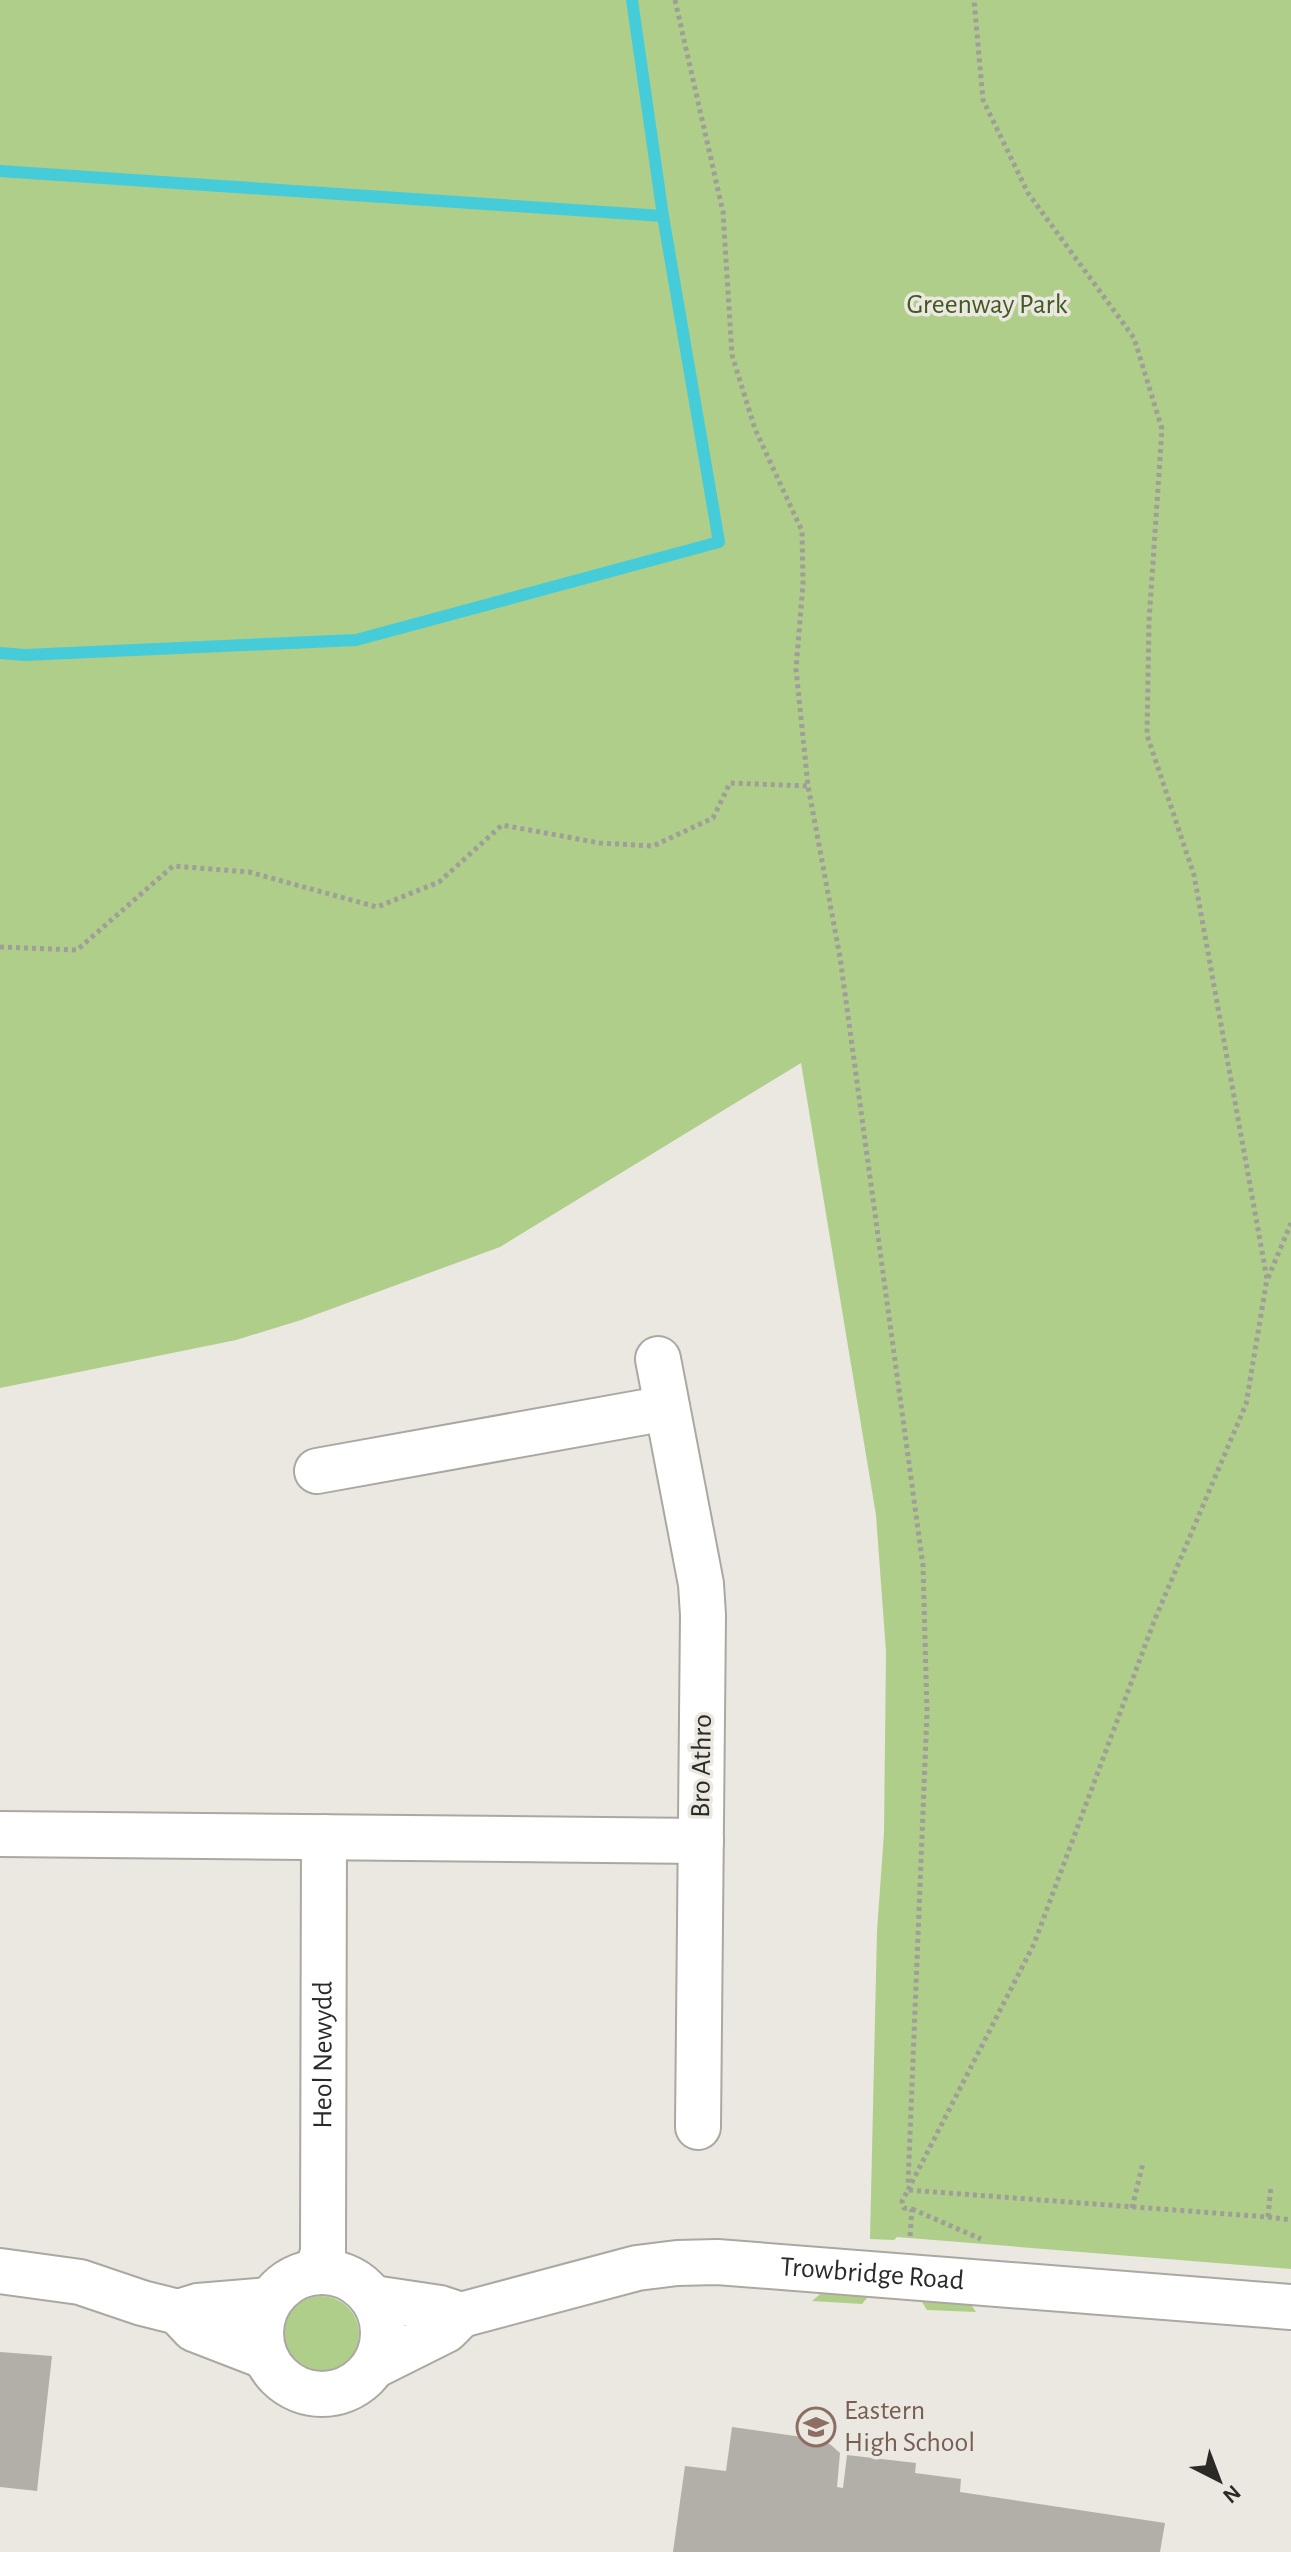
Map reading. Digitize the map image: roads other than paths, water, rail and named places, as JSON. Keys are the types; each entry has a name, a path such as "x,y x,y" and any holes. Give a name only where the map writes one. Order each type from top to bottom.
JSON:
{"street":[{"name":"Bro Athro","path":"658,1359 701,1584 698,2127"},
{"path":"317,1471 667,1408"},
{"path":"0,1834 701,1841"},
{"name":"Heol Newydd","path":"317,2272 323,2252 324,1837"},
{"name":"Trowbridge Road","path":"178,2312 194,2329 264,2356 274,2372 288,2385 306,2393 326,2395 345,2391 361,2381 374,2366 446,2330 461,2315 637,2268 677,2263 717,2262 1291,2307"},
{"name":"Trowbridge Road","path":"0,2271 80,2282 178,2312 198,2306 270,2300"},
{"path":"264,2356 260,2337 262,2317 270,2300 282,2286 299,2276 317,2272"},
{"name":"Trowbridge Road","path":"317,2272 336,2274 354,2281 373,2298 440,2308 461,2315"},
{"path":"373,2298 382,2314 384,2331 382,2348 374,2366"}],"waterway":[{"path":"0,653 25,655 356,640 719,542 663,216 632,0"},
{"path":"0,171 663,216"}],"place":[{"name":"Eastern High School","path":"816,2427"}],"park label":[{"name":"Greenway Park","path":"987,305"}]}
